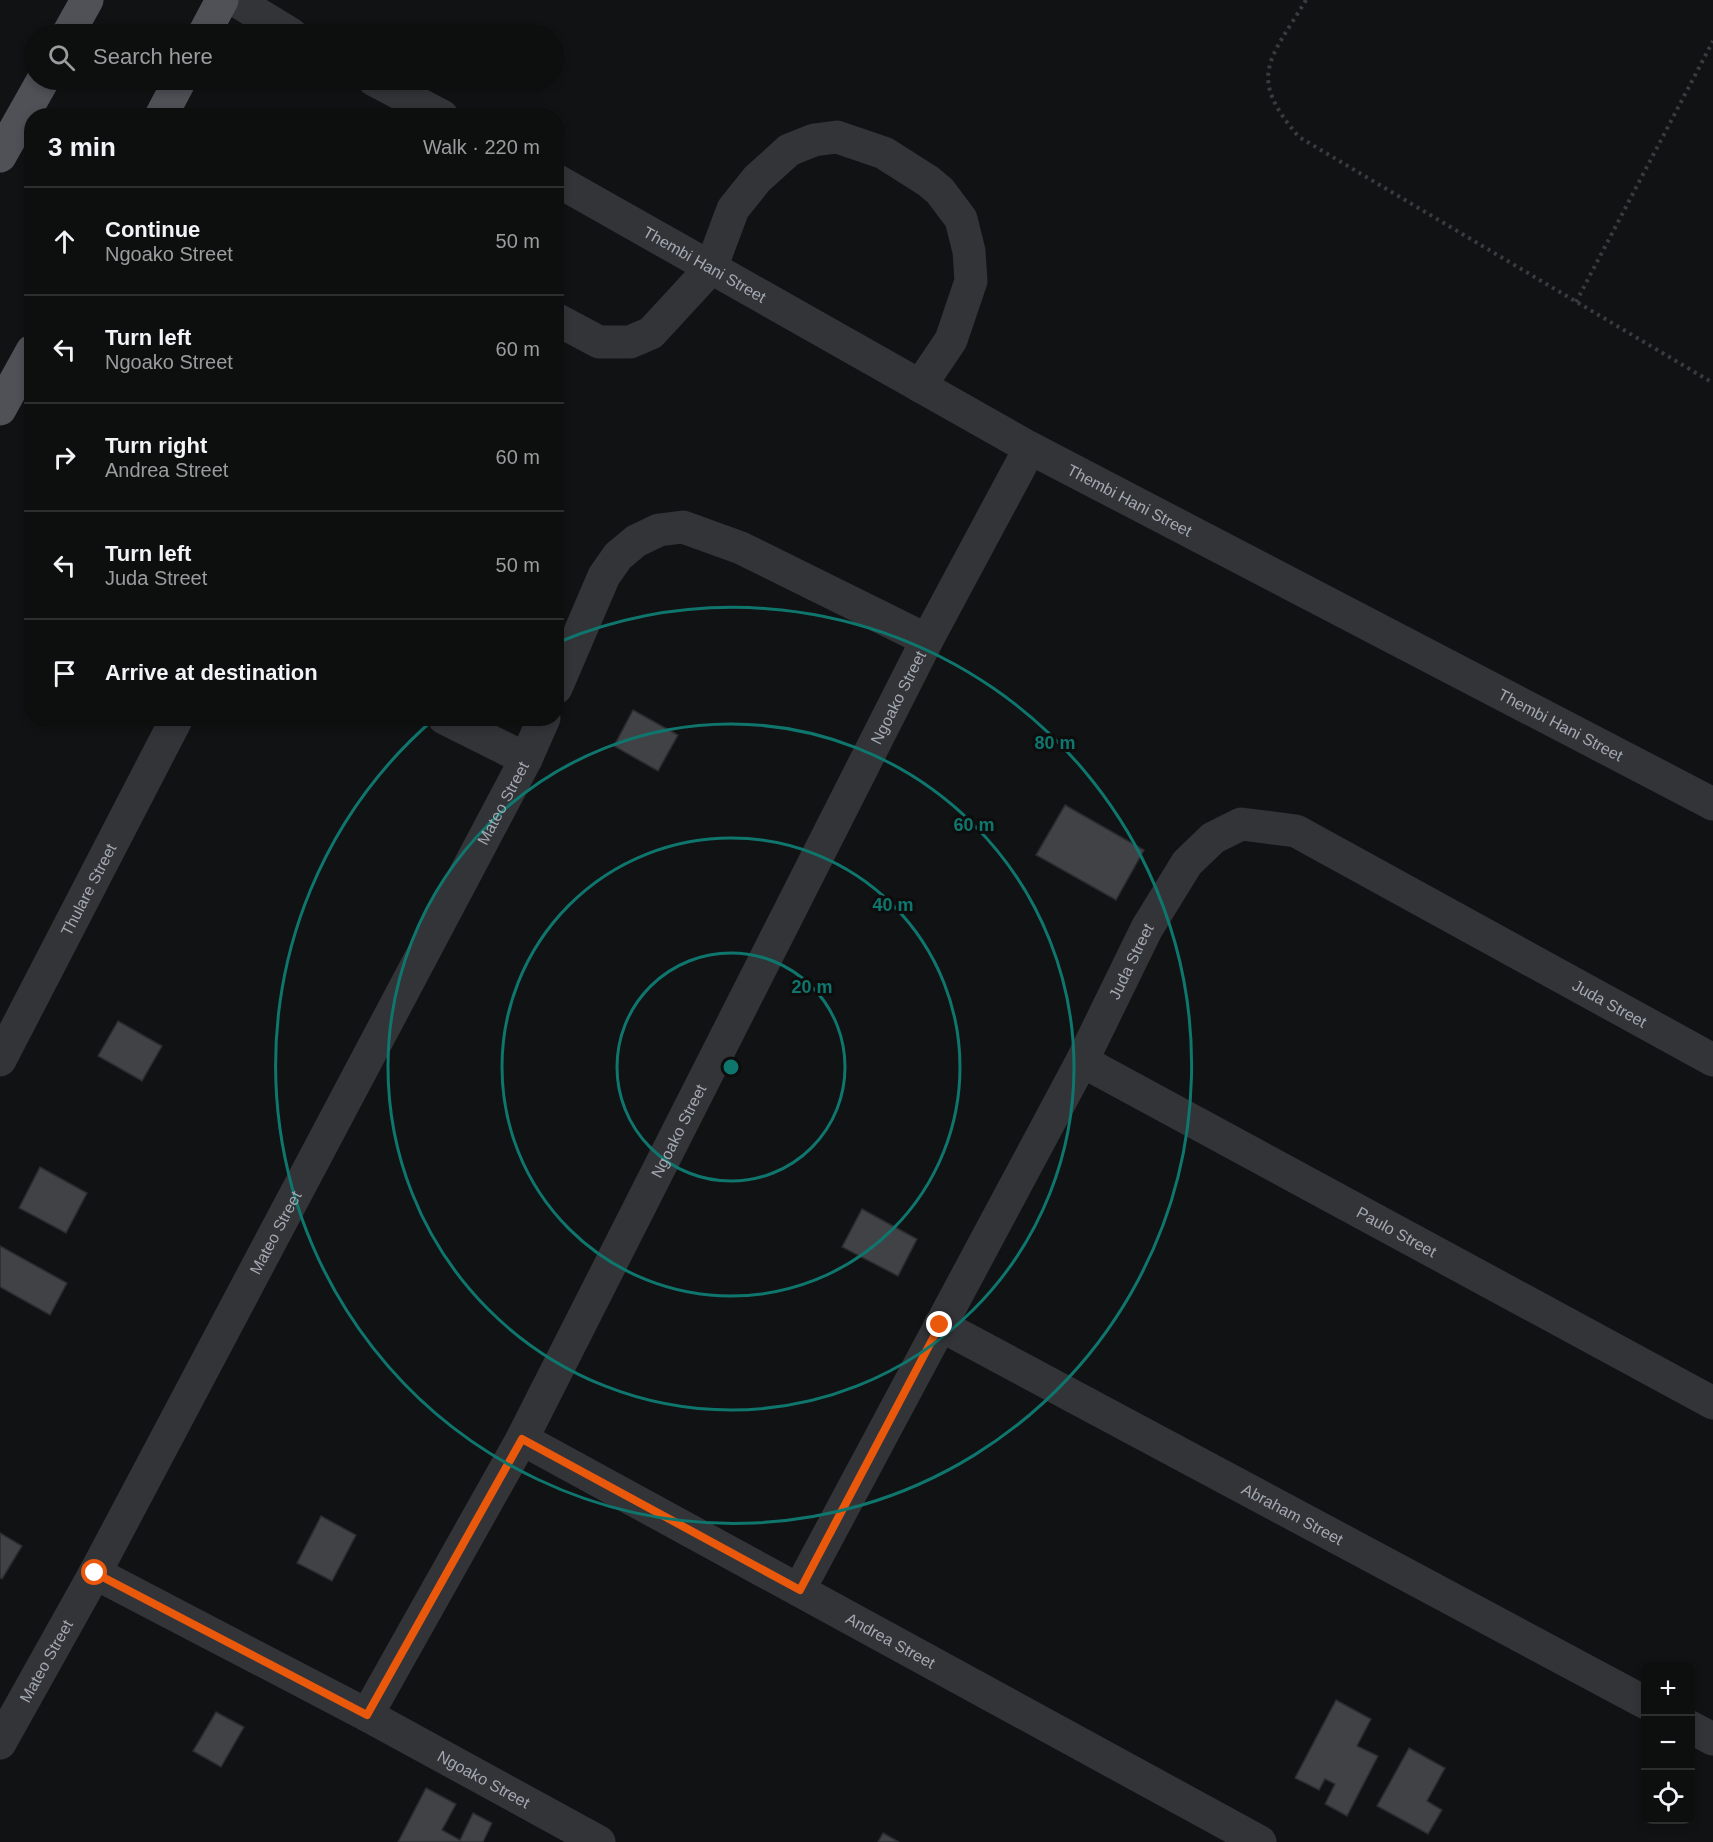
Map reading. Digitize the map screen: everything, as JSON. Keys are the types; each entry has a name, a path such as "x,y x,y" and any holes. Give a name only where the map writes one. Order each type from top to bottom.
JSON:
{"main road":[{"path":"74,24 87,0"},
{"path":"209,24 222,0"},
{"path":"27,108 37,90"},
{"path":"165,108 175,90"},
{"path":"0,156 24,114"},
{"path":"0,409 24,366"}],"street":[{"path":"235,0 275,24"},
{"path":"393,90 427,108"},
{"path":"564,323 599,342 630,342 651,333 711,268 733,209 757,178 789,150 814,140 837,137 884,153 940,190 961,219 969,251 971,281 951,340 920,386"},
{"name":"Thembi Hani Street","path":"564,185 1030,448 1713,804"},
{"name":"Ngoako Street","path":"367,1715 522,1439 927,640 1030,448"},
{"path":"564,669 604,576 618,556 636,541 660,530 683,527 741,548 927,640"},
{"name":"Thulare Street","path":"0,1060 173,726"},
{"path":"460,726 526,759"},
{"name":"Mateo Street","path":"0,1743 95,1573 526,759 540,726"},
{"name":"Juda Street","path":"800,1590 1082,1061 1147,928 1187,862 1213,838 1241,824 1296,831 1713,1060"},
{"name":"Paulo Street","path":"1082,1061 1713,1403"},
{"name":"Abraham Street","path":"940,1325 1641,1700"},
{"name":"Andrea Street","path":"522,1439 1260,1842"},
{"name":"Ngoako Street","path":"95,1573 367,1715 599,1842"},
{"path":"1695,1730 1713,1739"}],"path":[{"path":"1306,0 1268,64 1272,98 1280,114 1299,137 1713,383"},
{"path":"1576,302 1713,41"}],"building":[{"path":"633,710 678,735 658,771 614,746"},
{"path":"1065,805 1144,850 1116,900 1036,855"},
{"path":"118,1021 162,1046 142,1081 98,1056"},
{"path":"40,1167 87,1193 66,1233 19,1208"},
{"path":"862,1209 917,1239 898,1276 842,1247"},
{"path":"0,1246 67,1283 50,1315 0,1287"},
{"path":"321,1516 356,1535 332,1581 297,1563"},
{"path":"0,1533 22,1546 2,1579 0,1578"},
{"path":"1336,1700 1371,1719 1357,1746 1378,1756 1347,1816 1325,1804 1335,1784 1325,1779 1319,1790 1295,1778"},
{"path":"216,1712 244,1727 221,1767 193,1751"},
{"path":"1409,1748 1445,1768 1427,1801 1442,1810 1428,1834 1377,1806"},
{"path":"426,1788 456,1804 442,1830 460,1840 473,1813 492,1823 483,1842 398,1842"},
{"path":"883,1833 899,1842 878,1842"}],"route":[{"path":"95,1573 367,1715 522,1439 800,1590 940,1325"}]}
